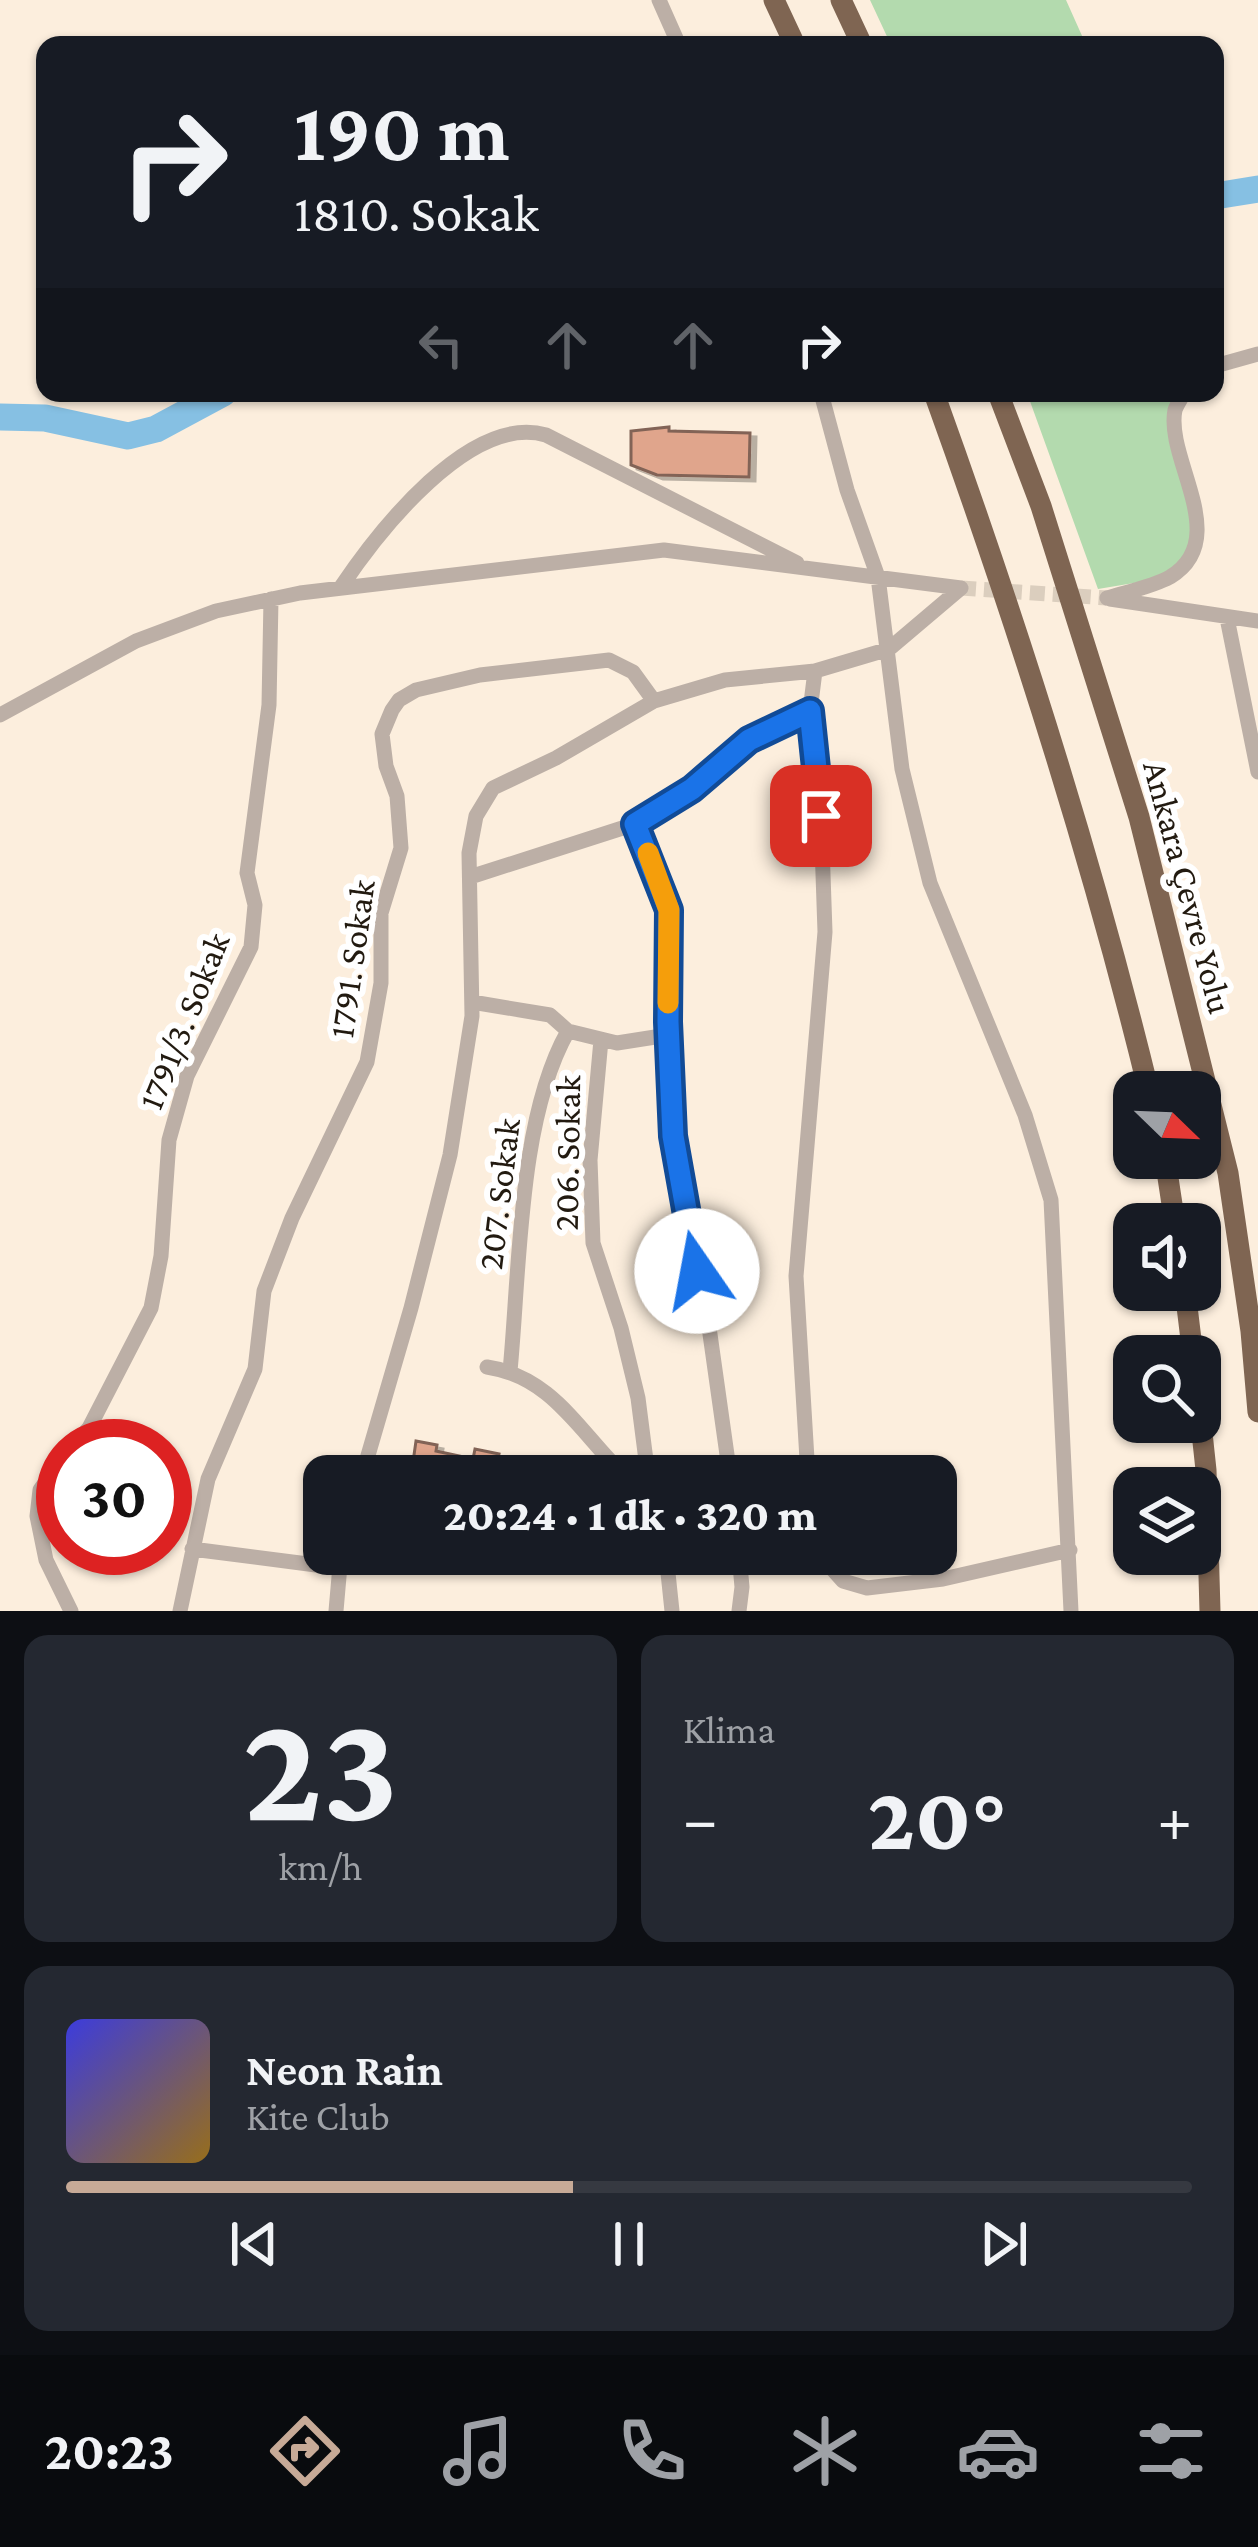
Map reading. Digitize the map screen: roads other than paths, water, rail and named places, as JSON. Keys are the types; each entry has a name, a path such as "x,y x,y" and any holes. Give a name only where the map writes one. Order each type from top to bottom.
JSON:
{"highway":[{"path":"774,0 791,36"},
{"path":"841,0 858,36"},
{"path":"937,402 1036,685 1144,1071"},
{"name":"Ankara Çevre Yolu","path":"1001,402 1041,506 1139,817 1228,1173 1258,1412"},
{"path":"1203,1443 1210,1611"}],"street":[{"path":"659,0 675,36"},
{"path":"1224,363 1258,354"},
{"path":"824,402 878,577 902,769 930,883 1025,1114 1051,1200 1070,1611"},
{"path":"1180,402 1175,411 1180,451 1195,503 1190,557 1170,577 1107,598 1258,621"},
{"path":"341,587 380,529 438,476 492,437 525,429 546,435 805,567"},
{"path":"0,716 136,641 216,611 341,587 664,550 962,588 889,649 815,670 725,680 654,701 493,788 476,816 469,853 472,1002 450,1155 368,1455"},
{"name":"1791/3. Sokak","path":"94,1419 151,1308 161,1256 169,1140 187,1076 251,947 255,905 247,873 269,705 271,599"},
{"path":"1227,618 1258,772"},
{"name":"1791. Sokak","path":"192,1549 208,1479 255,1369 270,1274 367,1062 380,983 381,913 401,848 397,796 386,766 382,734 392,710 416,689 480,675 609,660 633,672 654,701"},
{"path":"806,1455 796,1276 825,932 821,816 810,711 815,670"},
{"path":"470,877 635,824 692,789 749,740 810,711"},
{"path":"635,824 669,910 673,1136 686,1229 707,1313 727,1455"},
{"path":"472,1002 550,1015 568,1031 617,1043 668,1035"},
{"name":"207. Sokak","path":"511,1371 531,1159 542,1098 568,1031"},
{"name":"206. Sokak","path":"601,1040 590,1160 593,1243 621,1328 645,1455"},
{"path":"487,1367 511,1371 536,1385 570,1413 607,1455"},
{"path":"192,1549 303,1558"},
{"path":"838,1575 867,1588 943,1579 1070,1550"},
{"path":"53,1575 71,1611"},
{"path":"180,1611 187,1575"},
{"path":"336,1611 339,1575"},
{"path":"668,1575 672,1611"},
{"path":"739,1611 741,1575"}],"waterway":[{"path":"1224,195 1258,189"},
{"path":"0,417 45,418 128,436 156,429 206,402"}],"tunnel":[{"path":"961,588 1107,598"}]}
